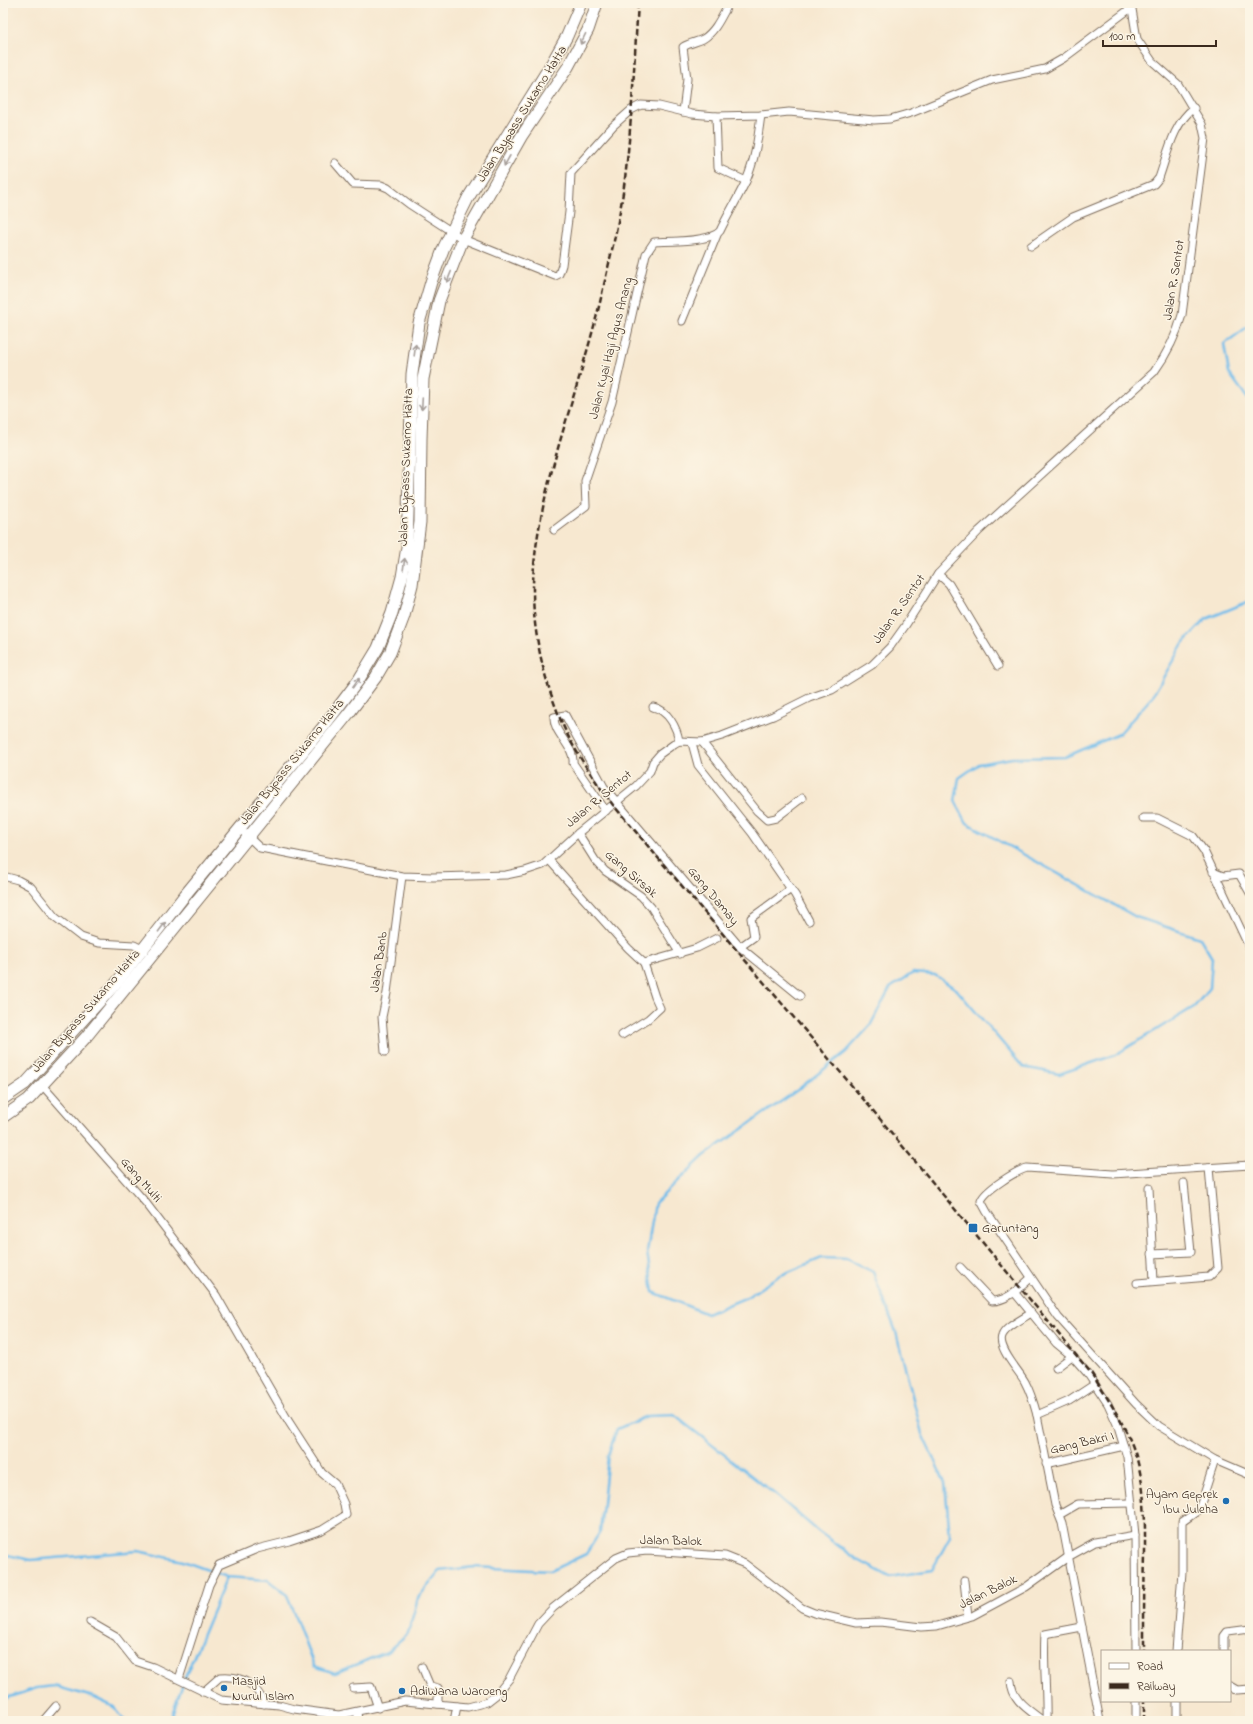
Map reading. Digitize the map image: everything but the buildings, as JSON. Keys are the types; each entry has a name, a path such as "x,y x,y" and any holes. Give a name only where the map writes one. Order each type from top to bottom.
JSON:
{"highway":[{"name":"Jalan Bypass Sukarno Hatta","path":"3,1099 24,1084 49,1058 144,950 185,895 240,829 358,681 378,648 392,613 402,577 407,547 412,374 419,323 434,275 468,198 552,64 568,36 581,3"},
{"name":"Jalan Bypass Sukarno Hatta","path":"3,1117 29,1099 86,1037 249,838 376,677 390,653 404,616 412,585 420,522 423,379 439,301 463,239 521,137 568,68 588,30 597,3"}],"street":[{"path":"683,112 686,79 683,47 705,38 720,20 728,3"},
{"path":"335,163 353,184 381,185 388,188 409,204 463,239 555,276 559,274 562,265 570,212 571,173 608,132 631,110 641,105 659,106 683,112 716,116 803,112 874,120 890,118 911,113 992,80 1045,69 1064,58 1131,6"},
{"name":"Jalan R. Sentot","path":"240,829 260,848 266,850 402,876 433,877 506,875 536,868 549,860 578,833 606,811 650,771 653,762 660,754 680,741 692,743 702,742 722,736 765,719 809,698 832,690 872,665 890,647 906,626 938,574 979,531 1154,372 1165,357 1177,333 1182,315 1205,149 1202,124 1194,108 1178,84 1152,61 1137,39 1131,6"},
{"path":"1031,246 1073,217 1154,184 1160,178 1175,134 1188,112 1194,108"},
{"path":"682,321 717,235 746,180 758,144 761,115"},
{"path":"716,116 718,168 746,180"},
{"name":"Jalan Kyai Haji Agus Anang","path":"554,530 586,506 585,481 612,402 646,254 654,242 706,238 717,235"},
{"path":"938,574 949,584 998,666"},
{"path":"653,707 664,712 674,725 680,741"},
{"name":"Gang Damay","path":"606,811 573,763 574,758 554,717 561,714 566,715 604,787 740,947 800,996"},
{"path":"702,742 757,811 767,820 770,821 776,818 802,798"},
{"path":"692,743 698,765 752,834 791,889 809,921"},
{"path":"1143,818 1157,818 1193,836 1204,851 1250,949"},
{"name":"Gang Sirsak","path":"578,833 595,860 605,871 641,896 651,907 680,954"},
{"path":"549,860 628,948 644,963 660,1008 648,1019 622,1035"},
{"path":"1213,872 1223,876 1239,874 1250,893"},
{"path":"3,876 18,880 32,887 55,917 81,937 99,943 134,945 144,950"},
{"name":"Jalan Banb","path":"385,1052 382,1017 387,993 402,876"},
{"path":"740,947 754,937 751,918 791,889"},
{"path":"644,963 680,954 697,948 717,938"},
{"name":"Gang Multi","path":"42,1085 146,1203 216,1295 289,1422 322,1472 335,1484 344,1504 346,1515 322,1530 290,1541 257,1549 219,1565 209,1585 179,1679"},
{"path":"1250,1165 1113,1174 1027,1168 1015,1172 985,1194 981,1201 1058,1317 1159,1426 1214,1460 1250,1475"},
{"path":"1137,1283 1209,1277 1218,1268 1209,1168"},
{"path":"1152,1254 1191,1252 1184,1183"},
{"path":"1149,1188 1154,1281"},
{"path":"960,1267 992,1301 999,1301 1014,1292 1031,1278"},
{"path":"1014,1292 1056,1344 1072,1356 1095,1384 1118,1424 1127,1457 1135,1535 1136,1650"},
{"path":"1031,1313 1005,1331 1002,1336 1001,1343 1023,1379 1032,1397 1037,1415 1046,1464 1068,1557 1100,1721"},
{"path":"1056,1368 1072,1356"},
{"path":"1037,1415 1069,1401 1095,1384"},
{"name":"Gang Bakri I","path":"1046,1464 1124,1446"},
{"path":"1176,1650 1182,1572 1182,1522 1184,1519 1194,1515 1199,1510 1214,1460"},
{"path":"1059,1515 1078,1504 1132,1503"},
{"name":"Jalan Balok","path":"90,1622 116,1637 135,1661 179,1679 190,1686 221,1700 264,1704 339,1715 378,1708 405,1701 468,1707 487,1702 496,1695 509,1679 538,1624 553,1608 616,1558 628,1553 647,1550 729,1557 745,1564 802,1608 838,1620 856,1623 880,1622 921,1627 937,1626 968,1617 1026,1587 1068,1557 1100,1540 1135,1535"},
{"path":"964,1581 968,1617"},
{"path":"1045,1721 1046,1688 1043,1662 1046,1634 1082,1627"},
{"path":"1224,1650 1224,1636 1227,1632 1250,1628"},
{"path":"422,1667 430,1686 438,1688 438,1704"},
{"path":"203,1692 220,1677 236,1677 249,1682 261,1694 264,1704"},
{"path":"1011,1681 1015,1698 1045,1721"},
{"path":"353,1688 371,1687 378,1708"},
{"path":"1231,1687 1237,1690 1250,1689"},
{"path":"1136,1702 1136,1721"},
{"path":"1177,1702 1177,1721"},
{"path":"44,1721 56,1706"},
{"path":"454,1721 457,1706"},
{"path":"357,1712 358,1721"},
{"path":"324,1721 339,1715"}],"waterway":[{"path":"1250,325 1224,344 1229,373 1250,402"},
{"path":"3,1554 31,1560 138,1551 183,1561 227,1577 268,1580 287,1595 314,1666 335,1673 387,1652 408,1633 418,1598 440,1571 474,1567 550,1571 586,1554 600,1532 608,1455 617,1429 647,1416 674,1415 777,1496 819,1532 858,1560 890,1577 932,1570 950,1537 945,1483 922,1434 896,1332 873,1272 847,1259 822,1258 779,1276 747,1297 707,1314 653,1292 647,1252 655,1203 704,1156 796,1091 846,1052 870,1026 890,988 913,973 935,975 957,990 1023,1067 1059,1074 1115,1055 1194,1007 1210,988 1212,958 1200,938 1136,917 967,823 955,801 959,778 979,764 1012,758 1065,757 1119,734 1152,697 1183,643 1206,619 1250,601"},
{"path":"170,1721 186,1675 227,1577"},
{"path":"3,1699 37,1688 54,1686 93,1697 114,1707 125,1721"}],"railway":[{"path":"638,3 629,141 620,212 595,322 547,489 535,556 533,577 535,620 542,662 554,703 573,745 592,776 613,805 870,1107 1091,1373 1110,1402 1131,1442 1139,1466 1143,1491 1145,1530 1144,1650"},
{"path":"1144,1702 1144,1721"}],"place":[{"name":"Garuntang","path":"973,1228"},
{"name":"Ayam Geprek Ibu Juleha","path":"1226,1501"},
{"name":"Masjid Nurul Islam","path":"224,1688"},
{"name":"AdiWana Waroeng","path":"402,1691"}]}
